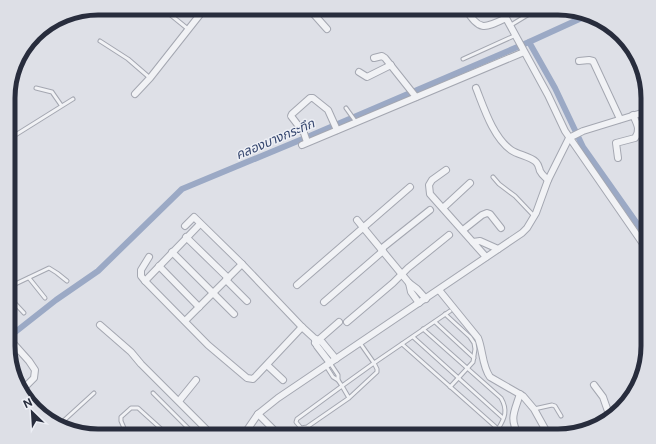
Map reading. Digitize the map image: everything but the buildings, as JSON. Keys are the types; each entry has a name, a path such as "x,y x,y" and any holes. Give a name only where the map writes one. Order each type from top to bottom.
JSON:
{"street":[{"path":"135,94 150,78 200,15"},
{"path":"315,15 327,29"},
{"path":"469,15 474,23 481,26 491,25 506,18 572,137 641,240"},
{"path":"337,129 328,110 313,98 310,98 291,116 304,133 305,143 523,50"},
{"path":"374,58 382,56 415,95"},
{"path":"579,61 593,61 620,119"},
{"path":"359,72 367,77 391,65"},
{"path":"476,88 491,125 504,144 512,151 534,161 548,180"},
{"path":"248,429 258,414 278,398 522,233 527,228 534,216 548,180 572,137 583,131 641,113"},
{"path":"618,158 616,143 635,138 638,132 639,128 633,115"},
{"path":"446,170 432,180 429,185 430,194 486,257"},
{"path":"443,208 470,183"},
{"path":"297,285 410,187"},
{"path":"324,302 382,250 430,210"},
{"path":"463,230 486,213 490,214 501,228"},
{"path":"185,226 194,217 242,264 302,327 336,358"},
{"path":"357,220 402,274 409,284 411,292 419,303"},
{"path":"145,280 200,224"},
{"path":"347,322 449,235"},
{"path":"186,237 247,301"},
{"path":"473,242 480,242 498,248"},
{"path":"172,252 234,314"},
{"path":"149,257 141,270 141,276 208,345 247,378 253,379 268,365 302,327"},
{"path":"185,321 242,264"},
{"path":"159,266 199,307"},
{"path":"409,284 417,289 426,299"},
{"path":"439,290 478,338 482,347 486,372 490,377 520,394 534,409 545,429"},
{"path":"316,340 339,322"},
{"path":"100,325 131,352 141,364 206,429"},
{"path":"316,340 329,364"},
{"path":"15,345 35,370 34,378 25,387"},
{"path":"268,365 283,380"},
{"path":"179,401 196,380"},
{"path":"594,384 603,397 608,412"},
{"path":"516,429 512,419 520,394"},
{"path":"258,414 273,429"}],"lane":[{"path":"171,15 188,29"},
{"path":"511,25 527,15"},
{"path":"463,59 516,35"},
{"path":"100,41 128,59 150,78"},
{"path":"36,88 52,92 62,105"},
{"path":"15,136 73,99"},
{"path":"346,108 355,121"},
{"path":"493,177 499,184 515,196 534,216"},
{"path":"15,284 49,268 67,281"},
{"path":"29,278 45,298"},
{"path":"15,303 24,313"},
{"path":"360,343 374,363 377,372 349,398 307,428 301,428 296,422 297,419 374,363 450,311"},
{"path":"446,314 474,343 475,349 474,362 450,387"},
{"path":"435,322 474,358"},
{"path":"402,344 498,429 504,418 506,407 501,398 423,329"},
{"path":"413,337 504,418"},
{"path":"329,364 333,376 338,380 349,398"},
{"path":"63,421 94,393"},
{"path":"153,393 189,429"},
{"path":"534,409 552,404 561,416"},
{"path":"124,429 121,417 131,408 138,408 161,429"}],"waterway":[{"name":"คลองบางกระทึก","path":"15,332 56,300 98,271 182,189 305,138 581,18"},
{"path":"529,42 555,88 583,147 641,229"}]}
